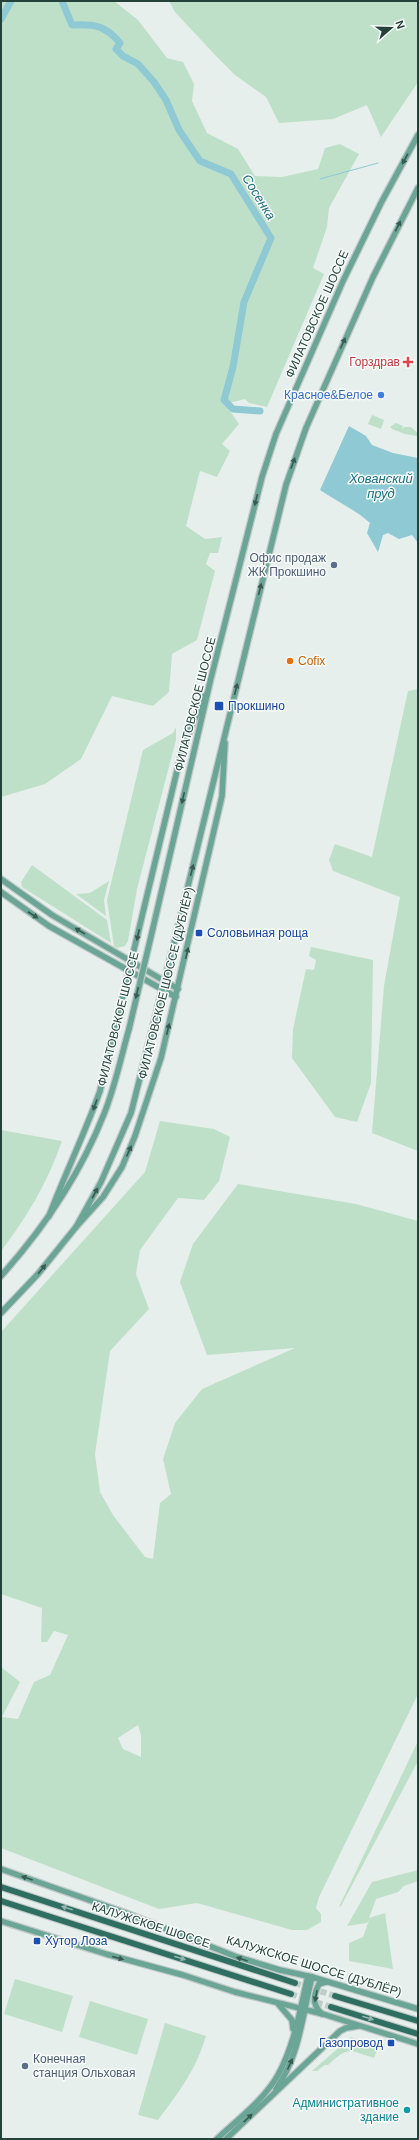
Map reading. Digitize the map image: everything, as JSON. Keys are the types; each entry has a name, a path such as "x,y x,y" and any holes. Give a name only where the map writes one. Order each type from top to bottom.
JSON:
{"highway":[{"name":"КАЛУЖСКОЕ ШОССЕ","path":"1,1887 295,1983"},
{"name":"КАЛУЖСКОЕ ШОССЕ","path":"1,1901 291,1994"},
{"path":"335,1996 418,2021"},
{"path":"331,2007 418,2034"}],"main road":[{"name":"ФИЛАТОВСКОЕ ШОССЕ","path":"1,1276 27,1247 75,1178 105,1113 129,1029 211,678 262,477 276,434 343,281 380,204 418,135"},
{"path":"1,1313 38,1274 76,1227 101,1182 131,1113 286,484 301,442 373,277 418,188"},
{"path":"49,1216 66,1171 86,1130 100,1090 130,972 182,750 211,678"},
{"name":"ФИЛАТОВСКОЕ ШОССЕ (ДУБЛЁР)","path":"76,1227 103,1196 122,1167 136,1136 161,1058 222,796 227,726"},
{"path":"1,879 52,915 178,989"},
{"path":"1,892 49,926 176,997"},
{"name":"КАЛУЖСКОЕ ШОССЕ (ДУБЛЁР)","path":"1,1870 126,1913 237,1957 273,1968 310,1976 418,2009"},
{"path":"1,1921 106,1954 279,2004 323,2014 418,2044"},
{"path":"270,2097 284,2077 291,2062 310,1976"},
{"path":"323,2014 317,2009 314,2000 319,1984 329,1982"},
{"path":"279,2004 292,2020 293,2037"},
{"path":"217,2139 269,2087 284,2061 301,2019"},
{"path":"226,2139 340,2031 346,2028 362,2026"}],"green space":[{"path":"1,1 114,1 138,20 167,58 183,62 194,84 192,101 207,133 238,149 255,176 282,177 318,169 325,148 340,144 359,154 329,208 327,227 313,268 324,274 267,407 249,403 245,399 225,404 239,424 222,444 230,451 217,477 200,471 186,526 205,539 222,537 218,553 210,553 206,564 215,571 197,640 172,654 169,692 153,706 112,696 81,759 45,784 1,797"},
{"path":"169,1 418,1 418,82 381,137 367,105 333,119 279,123 266,97 235,75 175,12"},
{"path":"372,415 384,420 381,429 368,424"},
{"path":"396,423 403,426 402,430 404,427 411,427 418,433 417,436 405,434 390,427"},
{"path":"418,689 418,1151 372,1133 384,986 400,897 333,871 329,860 335,844 372,857 408,691"},
{"path":"176,727 176,740 137,889 128,941 125,946 117,948 114,946 107,900 143,750 173,733"},
{"path":"32,865 107,920 111,943 22,887 21,882"},
{"path":"109,881 104,900 106,916 76,894 90,893"},
{"path":"311,947 373,960 371,1083 357,1122 335,1117 292,1058 293,1029 306,969 314,970 316,960 309,956"},
{"path":"160,1121 214,1129 230,1137 219,1181 204,1200 178,1198 140,1250 136,1274 149,1309 110,1351 95,1454 100,1492 113,1515 145,1557 153,1559 160,1503 171,1494 163,1459 175,1423 202,1389 295,1348 207,1355 180,1282 193,1244 238,1184 356,1204 418,1221 418,1694 319,1897 316,1908 321,1914 321,1922 307,1930 292,1930 197,1903 159,1909 1,1848 1,1667 20,1682 2,1717 18,1719 34,1682 50,1675 68,1635 54,1631 47,1642 41,1642 42,1608 1,1594 1,1332 145,1172","holes":["138,1725 141,1735 141,1757 123,1749 118,1738"]},
{"path":"1,1130 62,1141 50,1171 36,1199 20,1225 1,1251"},
{"path":"418,1741 418,1761 341,1906 339,1907"},
{"path":"418,1870 418,1881 404,1886 398,1892 376,1899 369,1918 385,1913 393,1969 349,1961 349,1943 363,1937 369,1920 367,1923 347,1926 372,1882"},
{"path":"15,1979 73,1996 62,2032 4,2014"},
{"path":"90,2001 148,2019 137,2055 79,2037"},
{"path":"165,2023 206,2036 192,2070 180,2090 158,2120 138,2115"},
{"path":"351,2037 378,2047 374,2058 349,2051 340,2055 328,2065 325,2065 317,2071 312,2071"}],"water":[{"name":"Хованский пруд","path":"349,426 366,436 372,445 393,453 418,458 418,543 412,535 399,539 388,533 383,535 378,552 367,533 370,523 320,490"}],"waterway":[{"name":"Сосенка","path":"1,19 11,1"},
{"name":"Сосенка","path":"62,1 72,25 99,27 115,37 120,43 116,49 123,56 138,64 154,82 166,100 179,130 200,161 231,174 271,238 244,302 233,367 224,400 233,409 260,411"},
{"path":"320,179 378,163"}],"tunnel":[{"path":"295,1983 335,1996"},
{"path":"291,1994 331,2007"}],"place":[{"name":"Горздрав","path":"408,362"},
{"name":"Красное&Белое","path":"381,395"},
{"name":"Офис продаж ЖК Прокшино","path":"334,565"},
{"name":"Cofix","path":"290,661"},
{"name":"Прокшино","path":"219,706"},
{"name":"Соловьиная роща","path":"199,933"},
{"name":"Хутор Лоза","path":"37,1941"},
{"name":"Газопровод","path":"391,2043"},
{"name":"Конечная станция Ольховая","path":"25,2066"},
{"name":"Административное здание","path":"407,2110"}]}
